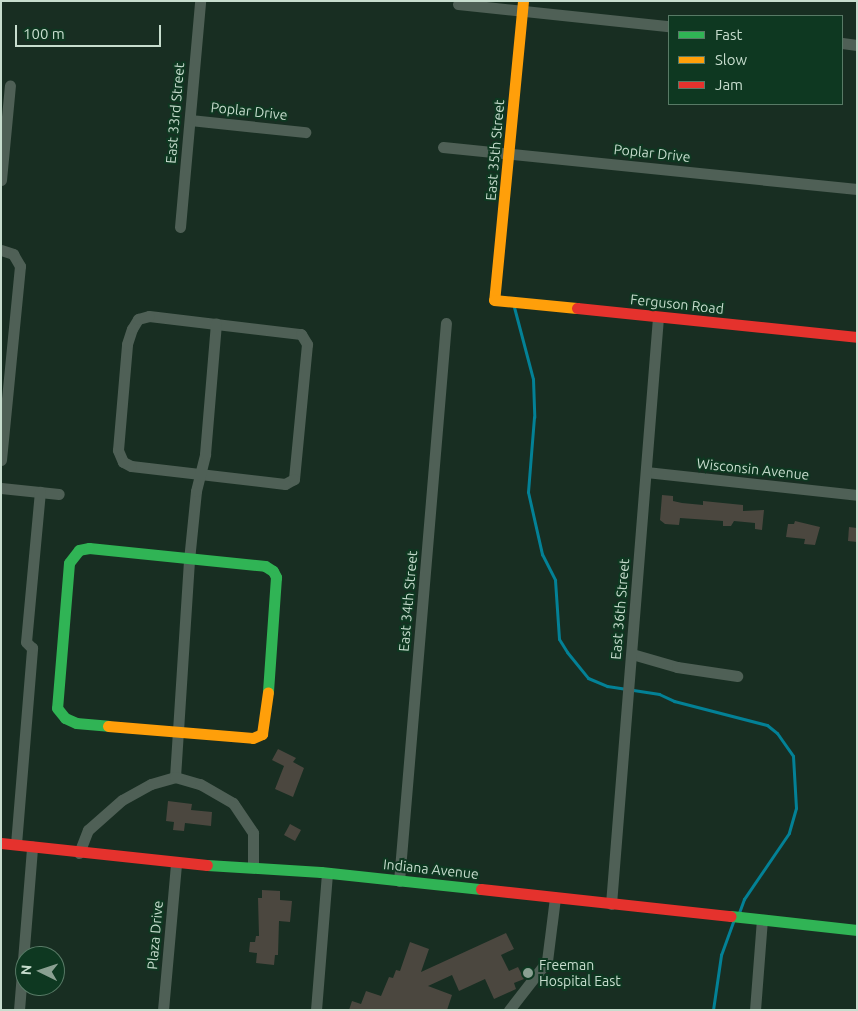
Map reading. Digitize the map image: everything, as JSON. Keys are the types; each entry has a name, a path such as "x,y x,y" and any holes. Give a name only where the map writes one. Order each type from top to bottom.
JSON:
{"street":[{"name":"East 33rd Street","path":"180,227 200,1"},
{"path":"458,4 523,6 668,26"},
{"name":"East 35th Street","path":"494,300 510,154 523,6"},
{"path":"843,44 857,45"},
{"path":"1,180 10,85"},
{"name":"Poplar Drive","path":"190,120 305,132"},
{"name":"Poplar Drive","path":"443,147 857,189"},
{"path":"1,460 20,270 18,258 6,251"},
{"name":"Ferguson Road","path":"494,300 857,337"},
{"path":"149,316 216,324 301,334 308,344 294,479 285,484 202,472 131,466 123,462 118,450 128,344 138,320 149,316"},
{"name":"East 36th Street","path":"611,904 658,317"},
{"name":"East 34th Street","path":"399,881 446,323"},
{"path":"175,777 189,560 196,490 202,472 216,324"},
{"name":"Wisconsin Avenue","path":"646,472 857,495"},
{"path":"1,488 59,494"},
{"path":"16,844 32,648 26,642 40,492"},
{"path":"89,548 189,560 265,566 276,577 267,709 262,734 253,738 76,724 65,718 56,708 69,563 79,550 89,548"},
{"path":"632,654 677,667 738,676"},
{"path":"79,853 88,830 108,811 136,791 175,777 200,784 233,803 253,833 253,866"},
{"name":"Indiana Avenue","path":"1,843 176,863 253,866 327,873 857,930"},
{"path":"19,1010 32,847"},
{"name":"Plaza Drive","path":"163,1010 176,863"},
{"path":"316,1010 327,873"},
{"path":"508,1010 547,961 555,898"},
{"path":"755,1010 762,920"}],"building":[{"path":"662,495 673,496 673,501 682,503 703,505 703,501 743,505 743,511 764,510 762,530 755,529 755,523 734,521 731,526 723,526 723,521 680,518 679,525 665,524 660,520"},
{"path":"795,521 820,527 815,545 804,544 805,539 786,537 788,524 794,524"},
{"path":"849,527 857,528 857,542 848,541"},
{"path":"278,749 296,758 293,762 304,768 293,797 275,789 284,766 272,760"},
{"path":"168,801 192,804 191,810 212,812 211,826 185,823 184,831 173,830 174,822 166,821"},
{"path":"290,824 301,830 295,841 284,835"},
{"path":"262,890 280,891 280,900 292,901 290,922 279,921 278,955 275,955 274,965 256,963 257,953 249,952 250,942 255,942 256,936 259,936 258,898 262,898"},
{"path":"506,933 514,949 501,955 509,971 518,967 524,979 514,983 516,989 494,999 485,979 459,991 452,975 428,986 452,995 447,1010 349,1010 352,1001 361,1004 366,991 381,996 389,977 393,978 396,970 400,971 410,942 429,949 421,972"}],"waterway":[{"path":"514,307 533,379 534,417 528,492 542,554 555,580 559,639 567,652 588,678 607,686 659,694 674,701 767,725 777,733 793,756 796,808 789,833 744,899 739,913"},
{"path":"713,1010 721,955 733,922"}],"traffic: fast":[{"path":"89,548 265,566 273,571 276,577 268,692"},
{"path":"89,548 79,550 69,563 57,708 65,718 76,723 108,726"},
{"path":"207,865 321,872 481,889"},
{"path":"731,916 857,930"}],"traffic: slow":[{"path":"523,1 494,300 577,308"},
{"path":"108,726 253,738 262,734 268,692"}],"traffic: jam":[{"path":"577,308 857,337"},
{"path":"1,843 207,865"},
{"path":"481,889 731,916"}],"place":[{"name":"Freeman Hospital East","path":"528,973"}]}
